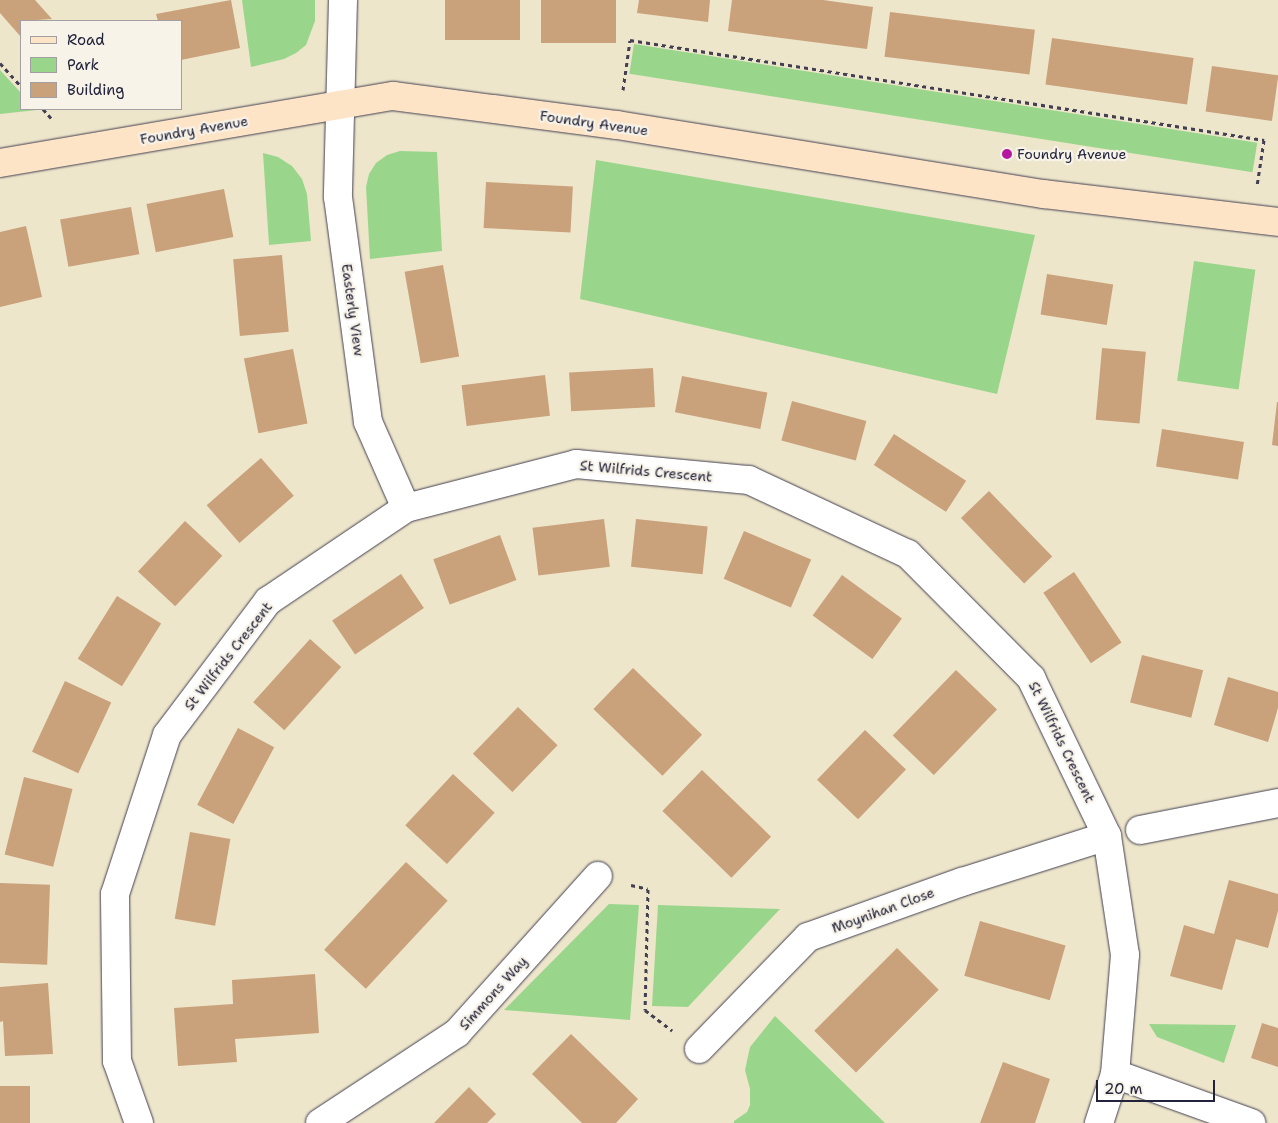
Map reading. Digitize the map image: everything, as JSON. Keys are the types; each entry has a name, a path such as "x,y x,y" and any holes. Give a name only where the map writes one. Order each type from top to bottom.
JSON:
{"street":[{"name":"Easterly View","path":"343,0 338,197 368,422 406,508"},
{"name":"Foundry Avenue","path":"0,163 393,96 617,125 1044,194 1265,220"},
{"name":"St Wilfrids Crescent","path":"139,1123 116,1061 115,894 167,734 268,601 406,508 576,464 749,480 908,554 1031,678 1107,836 1125,955 1115,1074 1099,1123"},
{"path":"1140,830 1278,803"},
{"name":"Moynihan Close","path":"699,1050 808,937 962,882 1107,836"},
{"name":"Simmons Way","path":"320,1123 457,1033 598,876"},
{"path":"1115,1074 1251,1123"}],"path":[{"path":"617,125 630,40 1264,140 1265,220"},
{"path":"0,63 20,85"},
{"path":"598,876 648,890 645,1010 699,1050"}],"green space":[{"path":"242,0 315,0 315,21 306,45 284,59 251,67"},
{"path":"634,44 1257,143 1253,172 629,74"},
{"path":"0,70 20,92 20,110 37,110 0,114"},
{"path":"400,151 437,152 442,251 370,259 366,187 369,174 376,163 387,155"},
{"path":"263,153 278,157 292,166 302,179 307,194 311,241 269,245"},
{"path":"596,160 1035,235 997,394 580,299"},
{"path":"1194,261 1255,270 1239,389 1177,381"},
{"path":"609,904 639,905 630,1020 504,1010"},
{"path":"658,905 780,909 688,1007 652,1006"},
{"path":"775,1016 885,1123 734,1123 734,1121 747,1112 750,1105 750,1089 745,1070 750,1047"},
{"path":"1149,1024 1236,1025 1224,1063 1157,1037"}],"building":[{"path":"0,0 35,0 52,19 20,20 20,36 0,13"},
{"path":"231,0 240,48 182,60 182,20 158,20 156,14"},
{"path":"445,0 520,0 520,40 445,40"},
{"path":"541,0 616,0 616,43 541,43"},
{"path":"639,0 710,0 708,22 637,13"},
{"path":"732,0 823,0 873,7 867,49 728,31"},
{"path":"890,12 1035,30 1029,74 885,57"},
{"path":"1052,38 1194,58 1187,104 1045,85"},
{"path":"1212,66 1278,75 1272,121 1206,112"},
{"path":"486,182 573,187 570,232 484,228"},
{"path":"224,189 233,237 156,252 146,204"},
{"path":"131,207 139,254 68,267 60,220"},
{"path":"26,226 42,297 0,307 0,232"},
{"path":"282,255 289,332 240,336 233,259"},
{"path":"443,265 459,357 421,363 405,272"},
{"path":"1047,274 1113,284 1107,325 1041,314"},
{"path":"1102,348 1146,352 1140,424 1096,420"},
{"path":"293,349 308,424 258,433 244,359"},
{"path":"653,368 655,407 571,411 569,372"},
{"path":"545,375 550,416 467,426 462,385"},
{"path":"682,376 767,393 760,429 675,412"},
{"path":"792,401 866,421 856,461 781,441"},
{"path":"1278,402 1278,446 1272,445"},
{"path":"1162,429 1244,442 1238,480 1156,467"},
{"path":"894,434 966,481 946,512 874,465"},
{"path":"261,458 294,496 239,543 207,505"},
{"path":"989,491 1052,556 1024,584 961,518"},
{"path":"604,519 610,567 538,575 533,528"},
{"path":"636,519 708,527 703,574 631,567"},
{"path":"185,521 222,556 175,606 138,571"},
{"path":"744,531 811,560 791,607 724,579"},
{"path":"500,535 516,580 450,604 433,559"},
{"path":"1074,572 1122,642 1091,663 1043,593"},
{"path":"401,574 424,608 355,654 332,620"},
{"path":"842,575 902,618 872,659 813,615"},
{"path":"117,596 161,624 122,686 78,659"},
{"path":"310,639 341,667 284,730 253,702"},
{"path":"1142,655 1203,670 1191,718 1130,703"},
{"path":"633,668 702,735 662,776 593,709"},
{"path":"956,670 997,710 934,775 893,735"},
{"path":"1228,677 1278,692 1278,708 1268,742 1214,725"},
{"path":"65,681 111,703 78,773 32,752"},
{"path":"518,707 558,745 512,792 473,754"},
{"path":"238,728 274,747 233,824 197,805"},
{"path":"865,730 906,770 858,819 817,780"},
{"path":"702,770 771,837 731,878 662,811"},
{"path":"453,774 495,813 447,864 405,825"},
{"path":"24,777 73,789 53,867 5,855"},
{"path":"190,832 230,839 215,926 175,919"},
{"path":"406,862 448,901 366,989 324,950"},
{"path":"1229,880 1278,894 1278,911 1268,948 1236,939 1222,990 1170,976 1184,925 1214,934"},
{"path":"0,883 50,885 47,965 0,963"},
{"path":"980,921 1066,946 1050,1000 964,976"},
{"path":"897,948 939,990 856,1072 814,1031"},
{"path":"315,974 319,1033 235,1039 237,1062 178,1066 174,1008 233,1004 232,980"},
{"path":"48,983 53,1054 5,1056 3,1021 0,1022 0,987"},
{"path":"1262,1023 1278,1028 1278,1067 1251,1058"},
{"path":"571,1034 638,1099 616,1123 582,1123 532,1074"},
{"path":"1003,1062 1050,1079 1035,1123 980,1123"},
{"path":"0,1086 30,1086 30,1123 0,1123"},
{"path":"469,1087 496,1114 487,1123 434,1123"}],"place":[{"name":"Foundry Avenue","path":"1007,154"}]}
